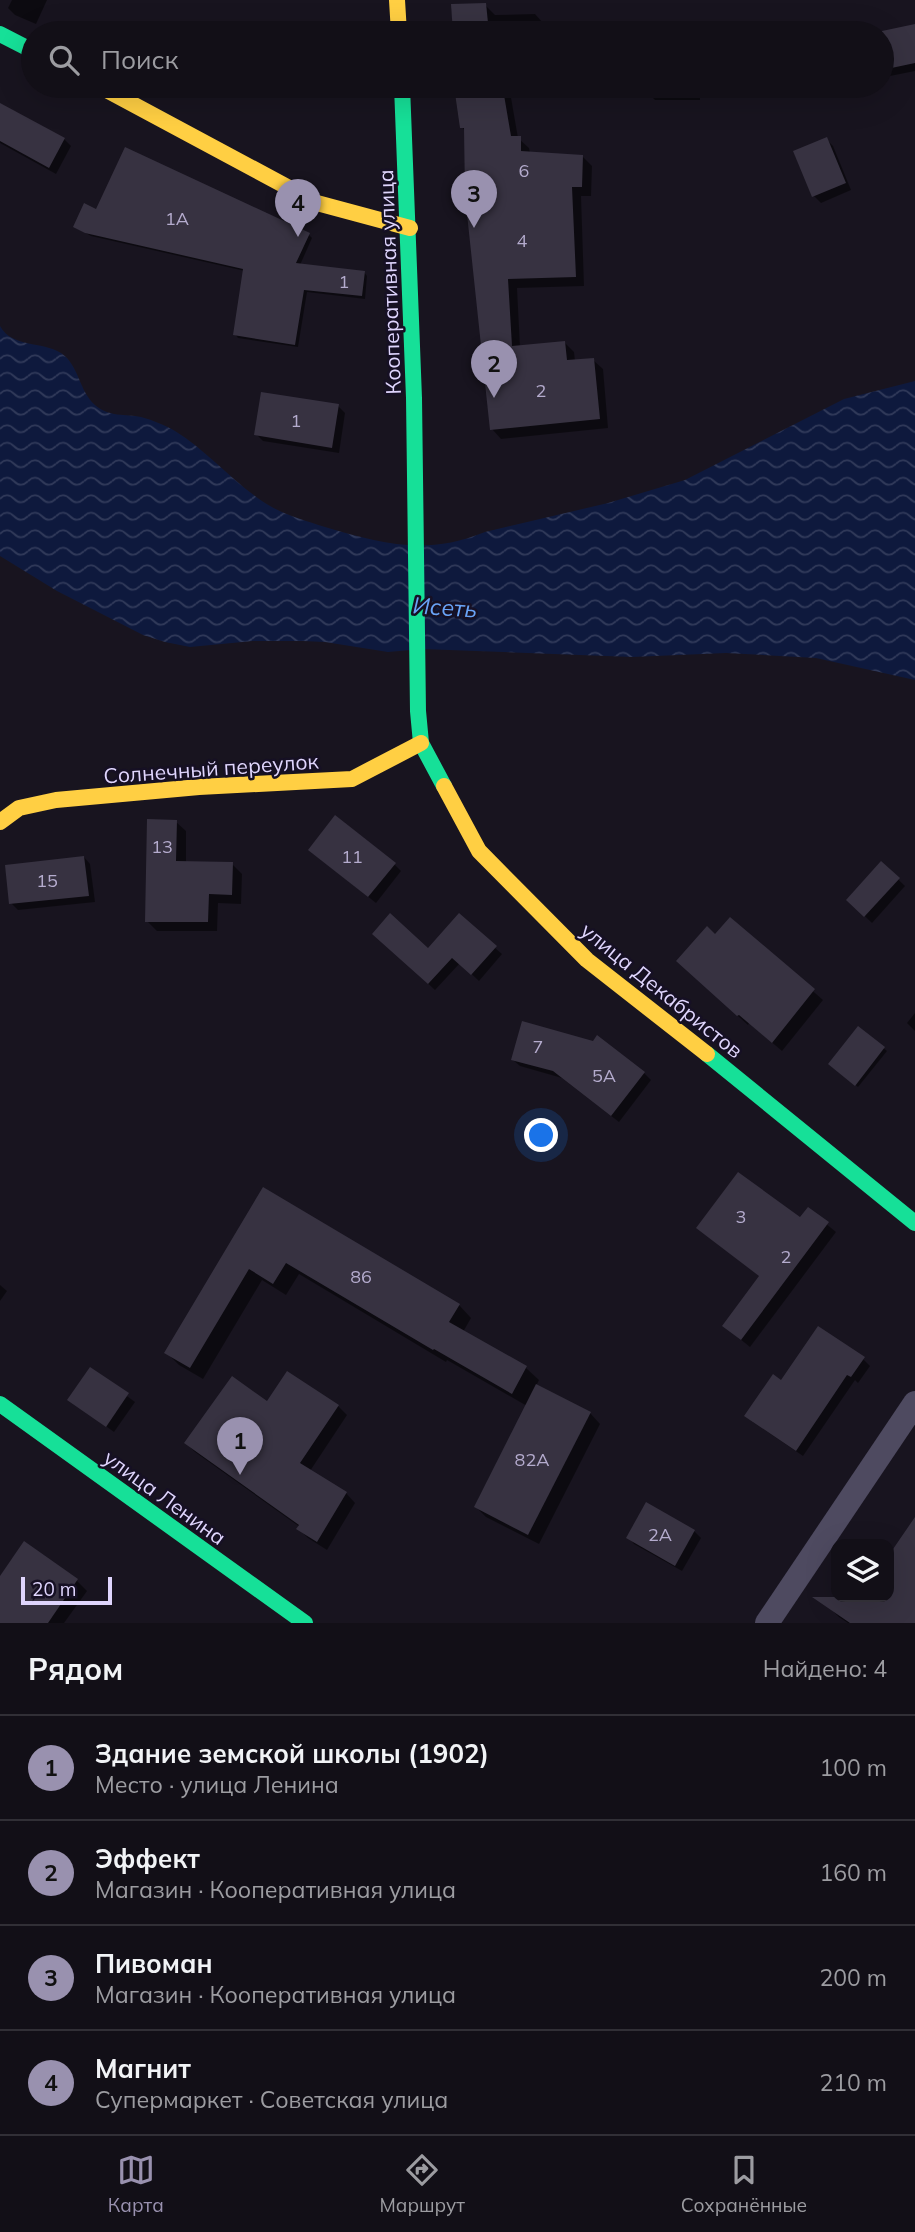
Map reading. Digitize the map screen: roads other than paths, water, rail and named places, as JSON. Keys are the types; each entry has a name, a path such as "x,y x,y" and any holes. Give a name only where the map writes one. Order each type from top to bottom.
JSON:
{"main road":[{"path":"397,0 398,21"},
{"path":"0,34 21,45"},
{"path":"121,98 317,203 410,228"},
{"name":"Кооперативная улица","path":"403,98 410,228 418,711"},
{"name":"улица Декабристов","path":"418,711 421,743 479,851 587,960 732,1073 915,1223"},
{"name":"Солнечный переулок","path":"0,822 19,808 56,800 200,787 352,779 421,743"},
{"name":"улица Ленина","path":"0,1404 305,1623"}],"street":[{"path":"767,1623 915,1403"}],"water":[{"name":"Исеть","path":"0,326 12,338 61,353 72,364 85,393 100,409 145,418 175,431 269,506 325,527 405,545 443,544 608,503 685,480 844,399 915,381 915,680 816,658 726,653 632,657 422,649 388,652 303,641 253,641 190,647 143,635 57,591 0,556"}],"place":[{"name":"Пивоман","path":"474,228"},
{"name":"Магнит","path":"298,237"},
{"name":"Эффект","path":"494,398"},
{"name":"Здание земской школы (1902)","path":"240,1475"}]}
